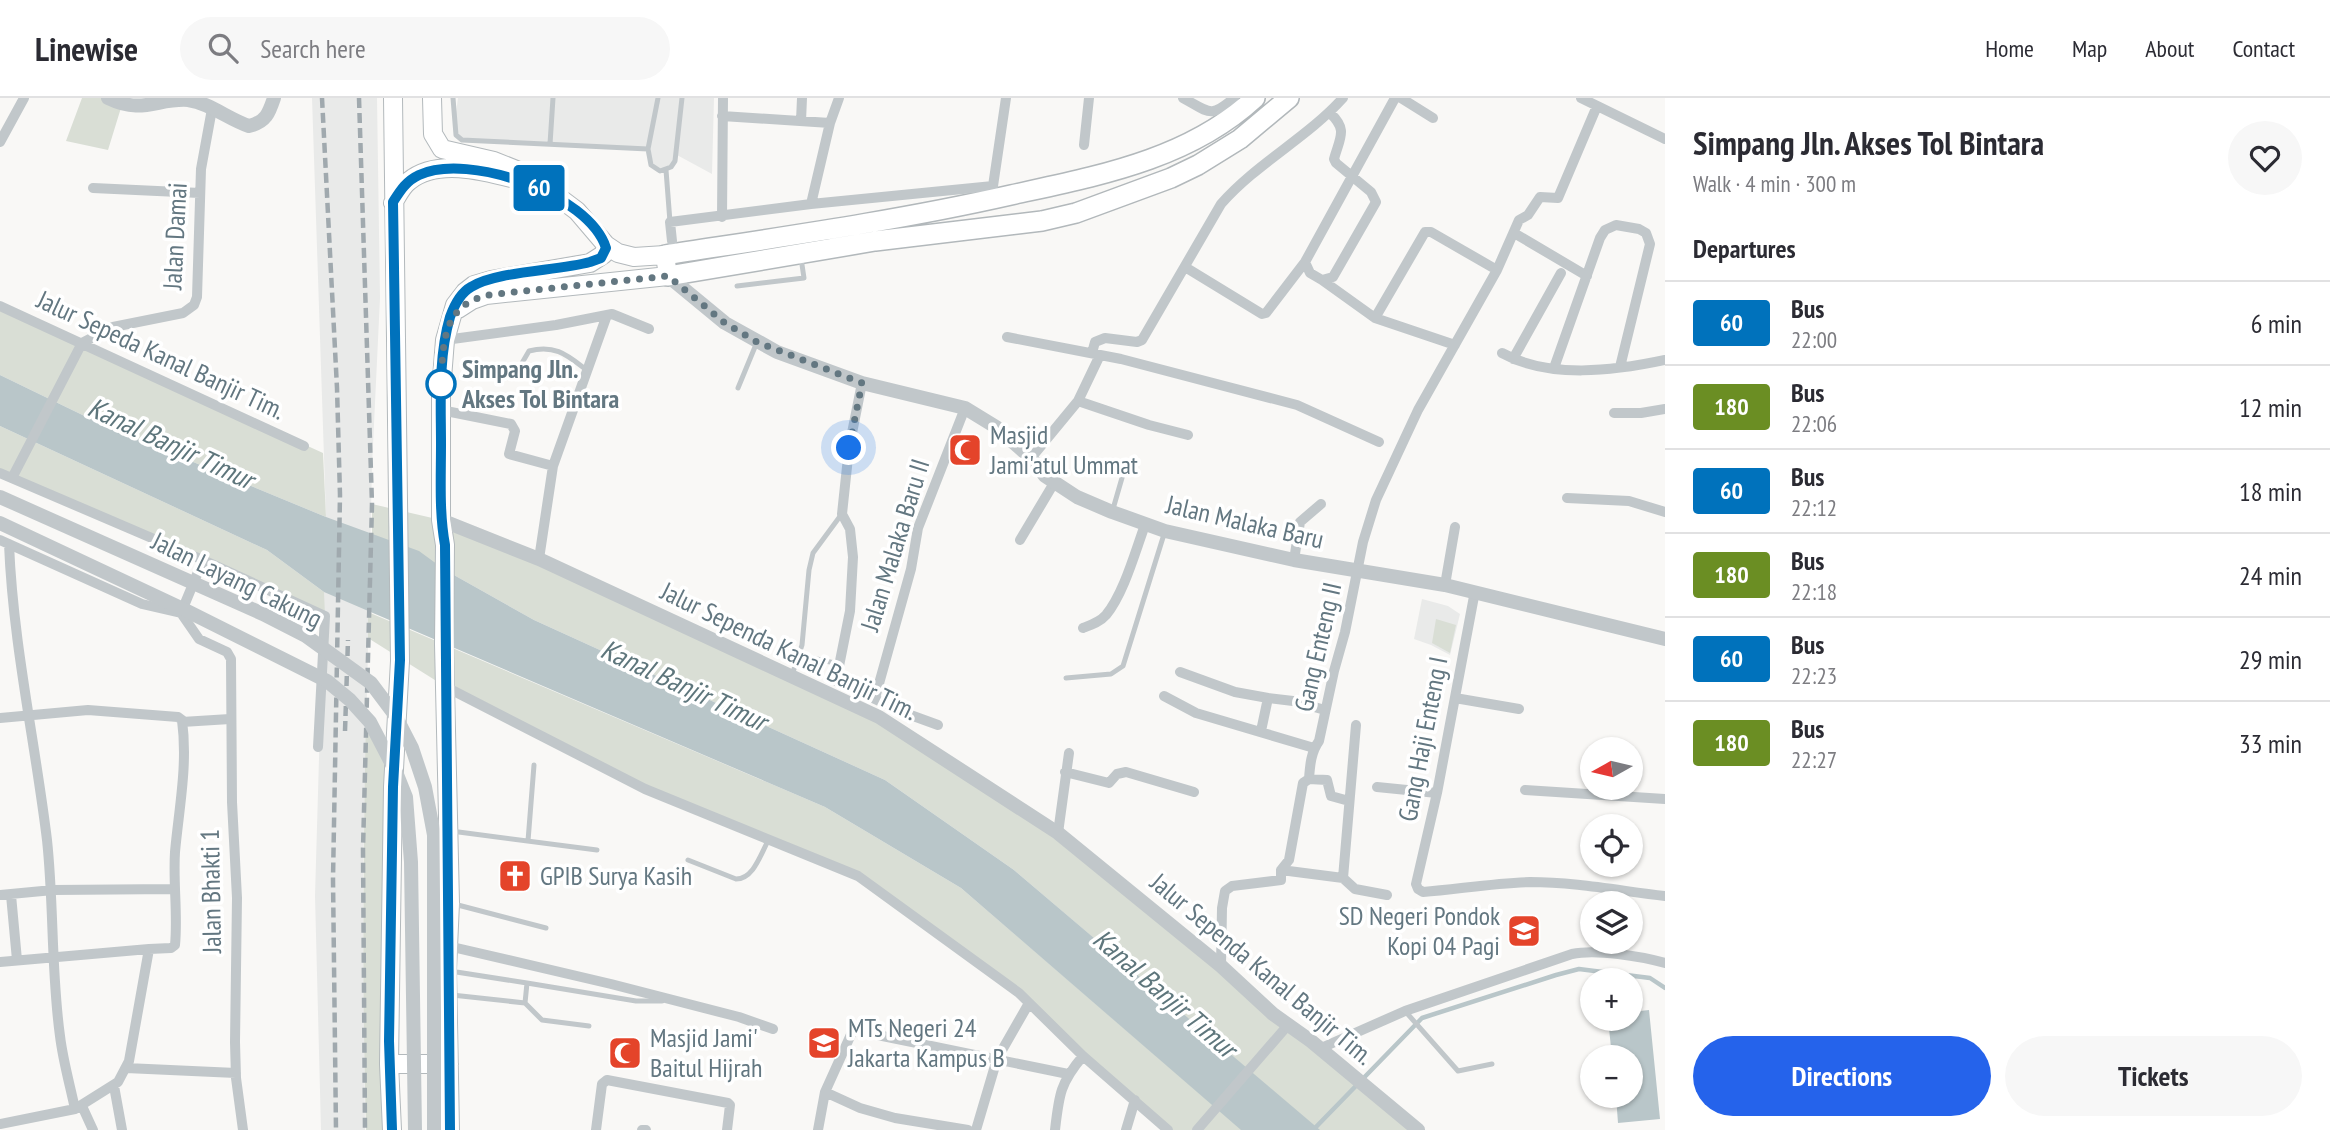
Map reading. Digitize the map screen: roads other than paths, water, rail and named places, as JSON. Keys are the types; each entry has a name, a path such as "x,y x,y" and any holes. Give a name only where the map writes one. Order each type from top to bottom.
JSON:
{"highway":[{"path":"668,248 923,215 1086,178 1145,162 1202,138 1238,114 1255,98"},
{"path":"668,276 875,241 1042,221 1106,204 1171,178 1216,154 1240,139 1289,98"}],"main road":[{"path":"392,1130 389,1064 393,787 400,660 393,98"},
{"path":"432,98 433,134 442,149 494,161 530,175 577,211 606,245 628,257 668,248 668,276 482,296 461,307 452,318 446,335"},
{"path":"393,202 410,181 420,175 443,169 459,169 530,184 577,211"},
{"path":"450,1130 445,545 441,520 441,410 446,335 455,305 469,288 491,280 590,262 604,254 606,245"},
{"path":"389,1064 450,1064"}],"street":[{"path":"0,142 24,98"},
{"path":"108,98 118,103 139,106 169,100 188,100 249,126 258,124 267,117 274,98"},
{"path":"722,217 723,98"},
{"path":"801,121 802,98"},
{"path":"811,204 830,123 839,98"},
{"path":"668,248 670,222 811,204 993,186 1006,98"},
{"path":"1084,145 1089,98"},
{"path":"1183,98 1210,112 1220,111 1234,98"},
{"path":"1031,457 1078,401 1096,354 1098,340 1142,340 1221,204 1237,185 1330,113 1343,98"},
{"path":"1185,267 1263,314 1305,262 1395,98"},
{"path":"1401,98 1433,118"},
{"path":"1581,98 1665,139"},
{"name":"Gang Enteng II","path":"1282,870 1289,860 1303,783 1309,779 1314,748 1320,741 1363,542 1376,500 1418,410 1497,270 1519,220 1528,215 1540,197 1558,198 1597,106"},
{"name":"Jalan Damai","path":"82,343 104,330 183,313 194,305 197,297 204,147 212,109"},
{"path":"1322,280 1333,277 1376,202 1371,192 1334,159 1342,130 1330,113"},
{"path":"722,116 830,123"},
{"path":"93,188 200,193"},
{"path":"1553,368 1605,229 1616,225 1639,229 1646,233 1650,244 1620,367"},
{"path":"1375,318 1425,232 1431,232 1497,270"},
{"path":"1514,233 1587,276"},
{"path":"1305,262 1310,273 1375,318 1455,345"},
{"path":"1513,359 1560,273"},
{"name":"Jalan Malaka Baru","path":"668,276 725,323 757,342 862,383 965,408 996,427 1031,457 1045,476 1054,483 1077,497 1145,525 1294,560 1445,584 1665,639"},
{"name":"Jalur Sepeda Kanal Banjir Tim.","path":"0,306 304,446"},
{"path":"539,559 553,466 607,315"},
{"path":"446,335 556,325 607,315 618,315 649,329"},
{"path":"1007,337 1096,354 1297,405 1380,442"},
{"path":"12,478 82,343"},
{"path":"1502,353 1530,365 1553,368 1620,367 1665,360"},
{"path":"862,383 849,448 842,514 850,530 853,557 850,611 836,681 938,725"},
{"path":"1078,401 1188,435"},
{"name":"Jalan Malaka Baru II","path":"875,698 911,569 918,528 965,408"},
{"path":"1614,413 1641,413 1665,409"},
{"path":"441,410 511,424 515,431 509,454 553,466"},
{"path":"0,473 203,560 325,616 318,747"},
{"path":"1020,540 1054,483"},
{"name":"Jalan Layang Cakung","path":"0,497 306,636 371,683 395,715 412,748 425,786 434,835 434,1130"},
{"path":"1567,498 1629,501 1665,512"},
{"path":"1294,560 1300,522 1321,504"},
{"name":"Jalur Sependa Kanal Banjir Tim.","path":"441,520 539,559 879,717 1058,833 1221,966 1285,1030 1319,1049 1419,1130"},
{"name":"Jalan Layang Cakung","path":"0,523 181,608 327,681 350,699 370,722 406,797 411,862 415,1130"},
{"path":"1083,628 1093,625 1106,615 1130,565 1145,525"},
{"path":"1445,584 1455,527"},
{"path":"93,1130 78,1107 60,1037 53,956 53,890 31,716 5,569 4,542 142,604 181,613 203,560"},
{"name":"Gang Haji Enteng I","path":"1475,591 1437,793 1416,884 1418,889 1423,892 1496,883 1533,882 1665,897"},
{"name":"Jalan Bhakti 1","path":"181,613 199,639 227,652 231,659 230,719 237,898 236,1073 243,1130"},
{"path":"1181,672 1235,692 1293,701 1325,710"},
{"path":"446,682 645,789 858,876 1019,993 1083,1056 1168,1130"},
{"path":"1164,696 1196,713 1314,748"},
{"path":"1261,731 1268,698"},
{"path":"1455,698 1519,709"},
{"path":"0,718 88,710 178,717 183,722 185,742 172,948 0,962"},
{"path":"183,722 230,719"},
{"path":"1343,878 1356,725"},
{"path":"1058,833 1069,753"},
{"path":"1065,772 1109,783 1117,774 1126,772 1194,792"},
{"path":"1309,779 1327,780 1331,796 1349,801"},
{"path":"1377,788 1437,793"},
{"path":"1525,790 1665,799"},
{"path":"1221,966 1222,908 1225,891 1232,886 1281,880 1282,870 1343,878 1355,889 1387,895"},
{"path":"17,960 5,895 53,890 175,889"},
{"path":"447,946 673,1000 773,1029"},
{"path":"0,1124 78,1107 114,1086 129,1061 149,949"},
{"path":"1319,1049 1405,1010 1583,952 1665,963"},
{"path":"976,1130 996,1059 1029,1003"},
{"path":"818,1130 825,1092 853,1030 1068,1074"},
{"path":"1197,1130 1285,1030"},
{"path":"1055,1130 1059,1099 1068,1074 1083,1056"},
{"path":"126,1068 236,1073"},
{"path":"596,1130 602,1084 607,1080 724,1101 730,1105 727,1130"},
{"path":"114,1086 122,1130"},
{"path":"825,1092 860,1108 895,1118 968,1130"},
{"path":"1126,1130 1135,1100"}],"lane":[{"path":"453,98 454,127 456,135 462,139 648,149"},
{"path":"550,144 553,98"},
{"path":"658,98 648,149 651,165 660,171 671,167 677,155 682,98"},
{"path":"666,170 670,222"},
{"path":"737,286 804,278 801,254"},
{"path":"738,388 757,342"},
{"path":"522,363 528,351 546,349 568,354 588,371"},
{"path":"1112,512 1126,464"},
{"path":"792,676 799,655 813,553 842,514"},
{"path":"1066,678 1111,674 1123,666 1165,531"},
{"path":"799,655 839,664"},
{"path":"528,841 534,765"},
{"path":"449,830 597,850"},
{"path":"688,860 736,879 743,879 750,874 769,839"},
{"path":"450,903 546,928"},
{"path":"447,970 636,1001 673,1000"},
{"path":"525,1003 527,983"},
{"path":"449,995 525,1003 542,1020 589,1026"},
{"path":"1405,1010 1458,1071 1492,1064"}],"waterway":[{"path":"1313,1130 1422,1018 1579,969 1650,978 1665,988"}],"railway":[{"path":"322,98 340,495 333,879 336,1130"},
{"path":"359,98 372,504 363,849 365,1130"},
{"path":"345,731 348,640"}],"place":[{"name":"Simpang Jln. Akses Tol Bintara","path":"441,384"},
{"name":"Masjid Jami'atul Ummat","path":"965,450"},
{"name":"GPIB Surya Kasih","path":"515,876"},
{"name":"SD Negeri Pondok Kopi 04 Pagi","path":"1524,931"},
{"name":"MTs Negeri 24 Jakarta Kampus B","path":"824,1043"},
{"name":"Masjid Jami' Baitul Hijrah","path":"625,1053"}],"water label":[{"name":"Kanal Banjir Timur","path":"171,443"},
{"name":"Kanal Banjir Timur","path":"684,685"},
{"name":"Kanal Banjir Timur","path":"1165,993"}]}
